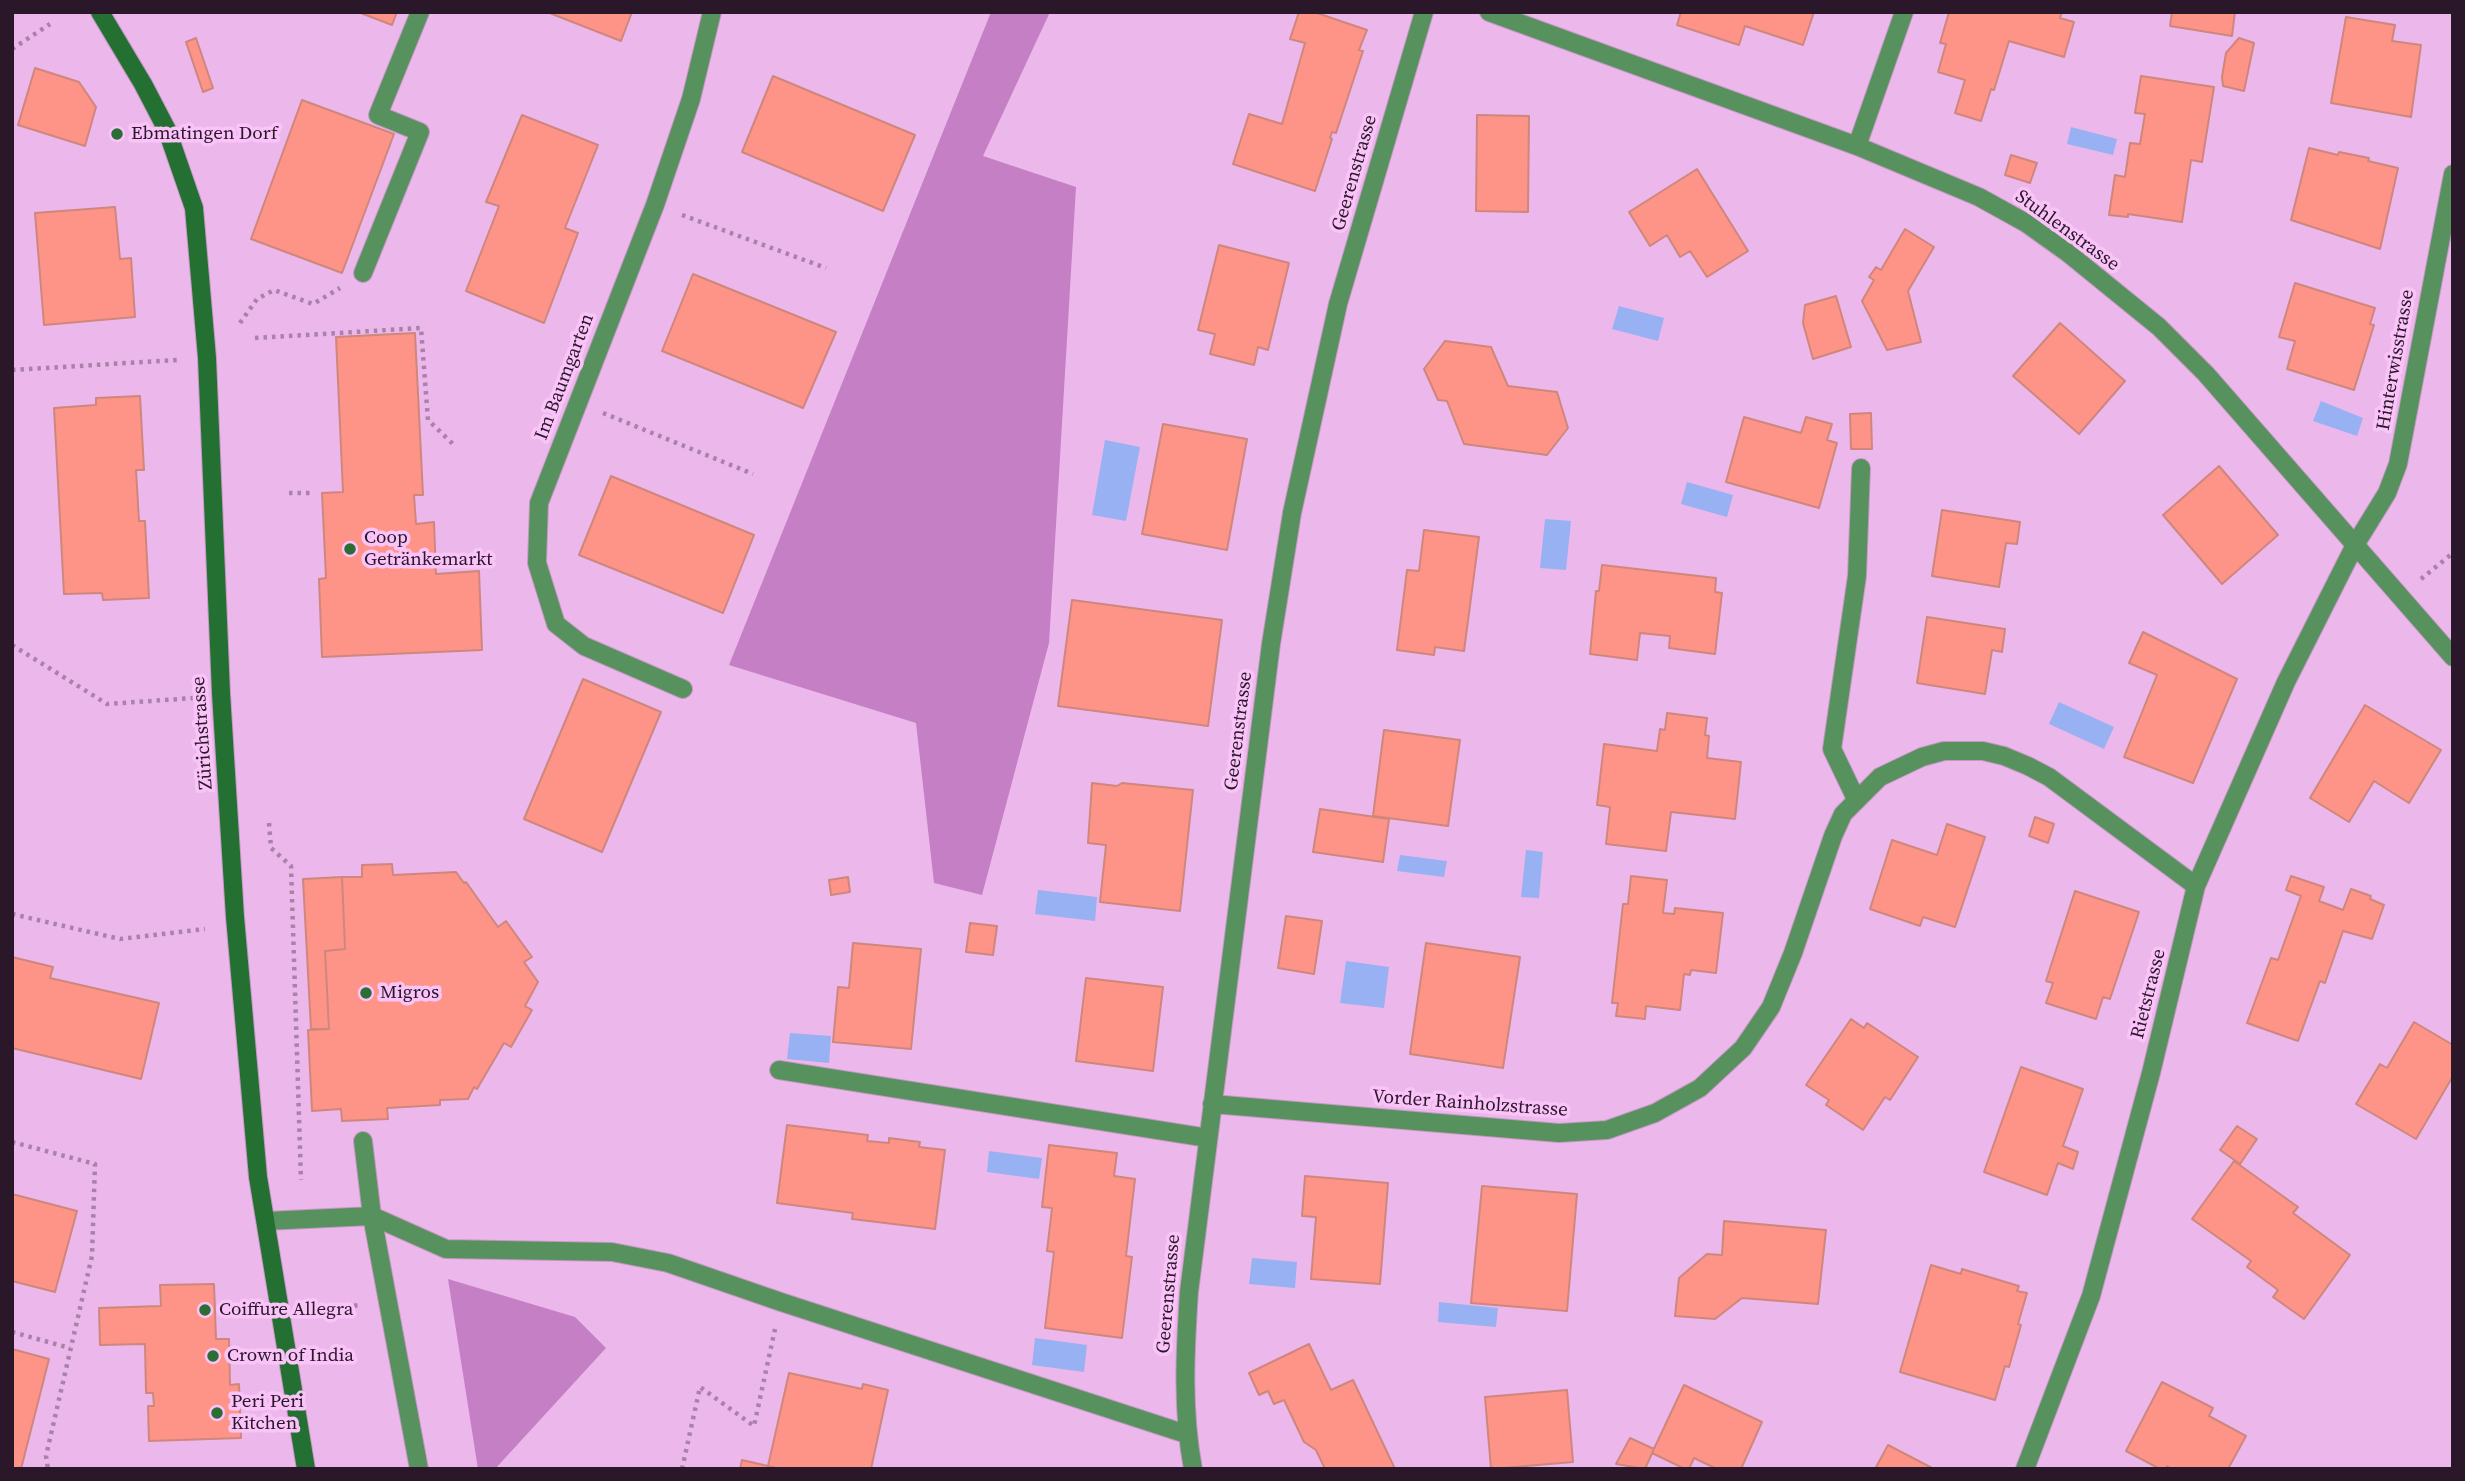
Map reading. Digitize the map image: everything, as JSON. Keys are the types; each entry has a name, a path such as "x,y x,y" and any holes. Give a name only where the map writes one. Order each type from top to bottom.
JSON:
{"main road":[{"name":"Zürichstrasse","path":"100,12 167,130 194,208 207,358 221,693 235,917 258,1177 306,1469"}],"street":[{"path":"363,274 420,132 378,116 420,12"},
{"name":"Im Baumgarten","path":"683,689 584,646 556,624 537,563 538,503 655,205 691,99 712,12"},
{"name":"Geerenstrasse","path":"1193,1469 1186,1434 1184,1363 1187,1315 1271,643 1292,513 1338,304 1424,12"},
{"name":"Stuhlenstrasse","path":"1489,12 1857,146 1979,197 2026,223 2068,253 2159,327 2206,374 2453,657"},
{"path":"1857,146 1904,12"},
{"name":"Hinterwisstrasse","path":"2355,545 2387,493 2398,464 2453,174"},
{"path":"1856,799 1832,749 1857,576 1861,468"},
{"name":"Rietstrasse","path":"2025,1469 2091,1296 2151,1073 2196,886 2286,682 2355,545"},
{"name":"Vorder Rainholzstrasse","path":"1212,1104 1559,1133 1607,1130 1655,1113 1700,1088 1744,1048 1771,1007 1843,814 1880,777 1922,757 1963,750 1983,751 2004,756 2049,777 2196,886"},
{"path":"779,1070 1208,1138"},
{"path":"363,1141 372,1216 419,1469"},
{"path":"265,1221 372,1216 446,1249 612,1252 668,1263 781,1303 1186,1434"}],"path":[{"path":"12,49 50,24"},
{"path":"655,205 826,268"},
{"path":"240,323 257,299 274,290 313,304"},
{"path":"255,338 421,328 428,420 453,444"},
{"path":"12,370 177,359"},
{"path":"577,402 753,474"},
{"path":"289,493 310,493"},
{"path":"2416,583 2453,553"},
{"path":"12,645 107,704 195,698"},
{"path":"269,823 271,848 291,866 301,1180"},
{"path":"12,914 120,939 205,929"},
{"path":"12,1142 95,1164 92,1256 46,1456 48,1469"},
{"path":"312,1312 388,1300"},
{"path":"12,1332 71,1348"},
{"path":"682,1469 700,1387 754,1426 774,1332"}],"shaded area":[{"path":"991,12 1050,12 983,156 1076,187 1049,643 982,895 934,883 916,723 729,665"},
{"path":"448,1279 575,1317 606,1348 495,1469 478,1469"}],"water":[{"path":"2071,127 2117,139 2113,155 2067,144"},
{"path":"1619,306 1664,318 1658,341 1612,329"},
{"path":"2321,401 2363,418 2357,436 2313,421"},
{"path":"1105,440 1140,447 1126,521 1092,515"},
{"path":"1687,482 1733,495 1727,517 1681,504"},
{"path":"1545,519 1571,521 1566,570 1540,568"},
{"path":"2059,702 2114,727 2104,749 2049,724"},
{"path":"1526,850 1543,852 1539,898 1521,897"},
{"path":"1400,855 1447,861 1444,877 1397,871"},
{"path":"1038,890 1097,897 1095,921 1035,914"},
{"path":"1346,961 1389,967 1384,1008 1340,1003"},
{"path":"790,1033 831,1036 829,1063 787,1059"},
{"path":"989,1151 1042,1158 1039,1179 987,1172"},
{"path":"1252,1258 1297,1262 1295,1288 1249,1284"},
{"path":"1439,1302 1498,1308 1496,1327 1438,1322"},
{"path":"1035,1338 1087,1345 1084,1372 1032,1365"}],"building":[{"path":"358,12 397,12 392,25"},
{"path":"547,12 632,12 621,41"},
{"path":"1299,12 1314,12 1367,30 1359,50 1363,51 1336,133 1332,132 1315,191 1233,164 1249,114 1282,124 1305,43 1290,39"},
{"path":"1681,12 1814,12 1803,45 1745,26 1739,45 1677,25"},
{"path":"1949,12 2062,12 2060,18 2074,22 2064,57 2009,41 1981,121 1955,113 1965,80 1938,72 1946,44 1940,43"},
{"path":"2172,12 2235,12 2232,36 2170,26"},
{"path":"2346,17 2395,25 2392,41 2421,45 2411,117 2331,103"},
{"path":"196,38 213,88 203,92 186,42"},
{"path":"2239,38 2254,43 2244,91 2223,86 2222,77 2226,53"},
{"path":"35,68 79,82 96,107 85,146 18,125"},
{"path":"773,76 915,135 883,211 742,152"},
{"path":"2141,76 2214,87 2202,162 2191,160 2182,222 2128,214 2128,217 2109,215 2115,175 2125,177 2130,143 2140,144 2145,114 2135,113"},
{"path":"302,100 394,134 342,273 251,239"},
{"path":"522,115 598,145 565,228 578,233 544,323 466,291 499,206 486,202"},
{"path":"1477,115 1529,116 1528,212 1476,211"},
{"path":"2309,148 2338,155 2339,152 2369,158 2368,161 2398,168 2380,249 2291,220"},
{"path":"2011,155 2037,163 2030,183 2005,175"},
{"path":"1697,169 1748,251 1707,277 1690,251 1680,257 1667,235 1650,246 1629,212"},
{"path":"115,207 120,259 131,258 135,317 44,325 35,213"},
{"path":"1905,229 1934,247 1908,291 1921,342 1887,350 1862,301 1874,280 1869,277 1876,267 1881,270"},
{"path":"1219,245 1289,263 1268,350 1258,347 1254,365 1210,354 1215,334 1198,330"},
{"path":"693,274 836,332 803,408 662,351"},
{"path":"2295,283 2375,308 2370,324 2374,325 2354,390 2287,369 2295,341 2279,337"},
{"path":"1836,296 1851,347 1813,359 1803,323 1805,305"},
{"path":"2060,323 2125,381 2079,434 2013,376"},
{"path":"415,333 423,495 414,495 416,524 434,522 436,574 479,571 482,650 322,657 319,579 326,578 322,493 343,492 336,337"},
{"path":"1445,341 1491,347 1508,386 1557,392 1568,428 1547,455 1464,444 1447,401 1438,400 1424,369"},
{"path":"140,396 144,470 136,470 139,521 145,521 149,598 103,600 102,593 64,594 54,408 96,405 96,398"},
{"path":"1871,413 1872,449 1851,449 1850,414"},
{"path":"1744,417 1801,433 1806,417 1832,424 1827,440 1837,443 1819,508 1726,482"},
{"path":"1163,424 1247,439 1227,550 1142,534"},
{"path":"2219,466 2278,535 2222,584 2163,515"},
{"path":"611,476 754,535 723,613 579,555"},
{"path":"1942,510 2020,522 2017,544 2006,543 1999,587 1932,576"},
{"path":"1424,530 1479,537 1464,651 1435,647 1434,655 1397,650 1407,570 1419,571"},
{"path":"1602,565 1716,578 1715,592 1722,593 1715,654 1669,648 1670,636 1640,633 1637,660 1590,654 1596,591 1599,591"},
{"path":"1072,600 1222,620 1208,726 1058,706"},
{"path":"1927,617 2005,629 2002,652 1992,650 1985,694 1917,683"},
{"path":"2143,632 2237,679 2193,783 2124,757 2157,675 2129,663"},
{"path":"583,679 661,712 602,852 524,819"},
{"path":"2365,705 2441,750 2409,803 2374,781 2349,822 2310,798"},
{"path":"1667,713 1707,718 1707,758 1741,762 1735,819 1671,812 1666,851 1606,844 1610,807 1597,805 1604,744 1657,751 1660,729 1665,730"},
{"path":"1384,730 1460,740 1448,826 1373,816"},
{"path":"1092,783 1193,790 1180,911 1100,902 1106,845 1088,843"},
{"path":"1320,809 1389,819 1383,862 1313,852"},
{"path":"2035,817 2054,824 2048,843 2029,836"},
{"path":"1947,824 1985,837 1955,927 1923,917 1920,926 1870,909 1892,840 1937,855"},
{"path":"392,864 393,875 456,872 498,927 506,921 532,957 524,962 538,982 525,1006 532,1010 511,1047 504,1043 477,1089 474,1087 468,1099 440,1100 440,1105 387,1108 388,1119 342,1121 341,1109 312,1111 308,1030 329,1029 325,951 345,949 342,877 362,877 362,865"},
{"path":"1631,876 1667,880 1663,913 1674,914 1675,908 1723,913 1716,973 1691,970 1690,975 1684,974 1680,1010 1646,1006 1645,1019 1616,1016 1618,1003 1612,1003 1623,904 1628,904"},
{"path":"2291,876 2324,887 2319,901 2343,910 2351,889 2371,896 2370,899 2384,905 2372,939 2343,931 2325,983 2320,981 2298,1041 2247,1023 2271,958 2278,960 2301,896 2286,890"},
{"path":"342,877 345,949 325,951 329,1029 311,1029 303,879"},
{"path":"848,877 850,892 831,895 829,880"},
{"path":"2075,891 2139,912 2110,999 2103,997 2096,1019 2046,1003 2053,983 2046,981"},
{"path":"1286,916 1322,921 1314,974 1278,968"},
{"path":"970,923 997,926 993,955 966,952"},
{"path":"853,943 921,949 911,1049 833,1042 838,987 849,988"},
{"path":"1426,943 1520,957 1503,1068 1410,1054"},
{"path":"12,957 53,967 50,978 159,1003 141,1079 12,1048"},
{"path":"1086,978 1163,987 1153,1071 1076,1061"},
{"path":"1851,1019 1864,1028 1867,1023 1918,1057 1890,1100 1885,1097 1863,1130 1826,1105 1829,1100 1806,1085"},
{"path":"2414,1022 2453,1045 2453,1076 2416,1139 2356,1104 2380,1064 2387,1068"},
{"path":"2021,1067 2083,1089 2063,1146 2078,1152 2073,1169 2058,1163 2047,1195 1984,1172"},
{"path":"787,1125 868,1135 867,1141 889,1143 889,1138 920,1142 919,1147 945,1150 935,1229 852,1219 853,1213 777,1203"},
{"path":"2237,1126 2257,1139 2240,1164 2220,1150"},
{"path":"1049,1145 1117,1153 1114,1176 1135,1179 1126,1256 1132,1257 1122,1338 1045,1328 1054,1252 1047,1251 1052,1208 1042,1207"},
{"path":"2234,1161 2298,1207 2293,1213 2350,1255 2304,1319 2273,1297 2278,1290 2247,1267 2251,1261 2192,1219"},
{"path":"1305,1176 1388,1183 1380,1284 1311,1279 1316,1217 1302,1216"},
{"path":"1482,1186 1577,1194 1567,1311 1471,1303"},
{"path":"12,1194 77,1211 55,1292 12,1281"},
{"path":"1724,1221 1826,1230 1818,1304 1742,1298 1715,1319 1675,1316 1679,1278 1707,1254 1722,1255"},
{"path":"1931,1265 1961,1274 1962,1269 2019,1286 2017,1291 2027,1293 2009,1367 2005,1366 1995,1400 1900,1372"},
{"path":"214,1284 216,1339 229,1339 230,1385 239,1384 241,1438 149,1441 148,1406 154,1406 153,1393 146,1393 145,1344 100,1345 99,1308 161,1306 160,1285"},
{"path":"1309,1344 1331,1390 1353,1380 1395,1469 1325,1469 1316,1450 1304,1442 1284,1400 1274,1404 1268,1391 1259,1395 1249,1373"},
{"path":"12,1349 49,1359 21,1469 12,1469"},
{"path":"789,1373 862,1389 863,1384 888,1390 871,1469 781,1469 768,1466"},
{"path":"2162,1382 2213,1408 2209,1416 2246,1436 2228,1469 2171,1469 2167,1466 2166,1469 2160,1469 2126,1451"},
{"path":"1684,1385 1762,1422 1741,1469 1717,1469 1694,1458 1689,1469 1685,1469 1652,1453"},
{"path":"1567,1390 1573,1462 1491,1469 1485,1397"},
{"path":"1630,1438 1654,1449 1645,1469 1616,1464"},
{"path":"1888,1445 1934,1469 1875,1469"},
{"path":"742,1460 781,1469 740,1469"}],"place":[{"name":"Ebmatingen Dorf","path":"117,134"},
{"name":"Coop Getränkemarkt","path":"350,549"},
{"name":"Migros","path":"366,993"},
{"name":"Coiffure Allegra","path":"205,1310"},
{"name":"Crown of India","path":"213,1356"},
{"name":"Peri Peri Kitchen","path":"217,1413"}]}
